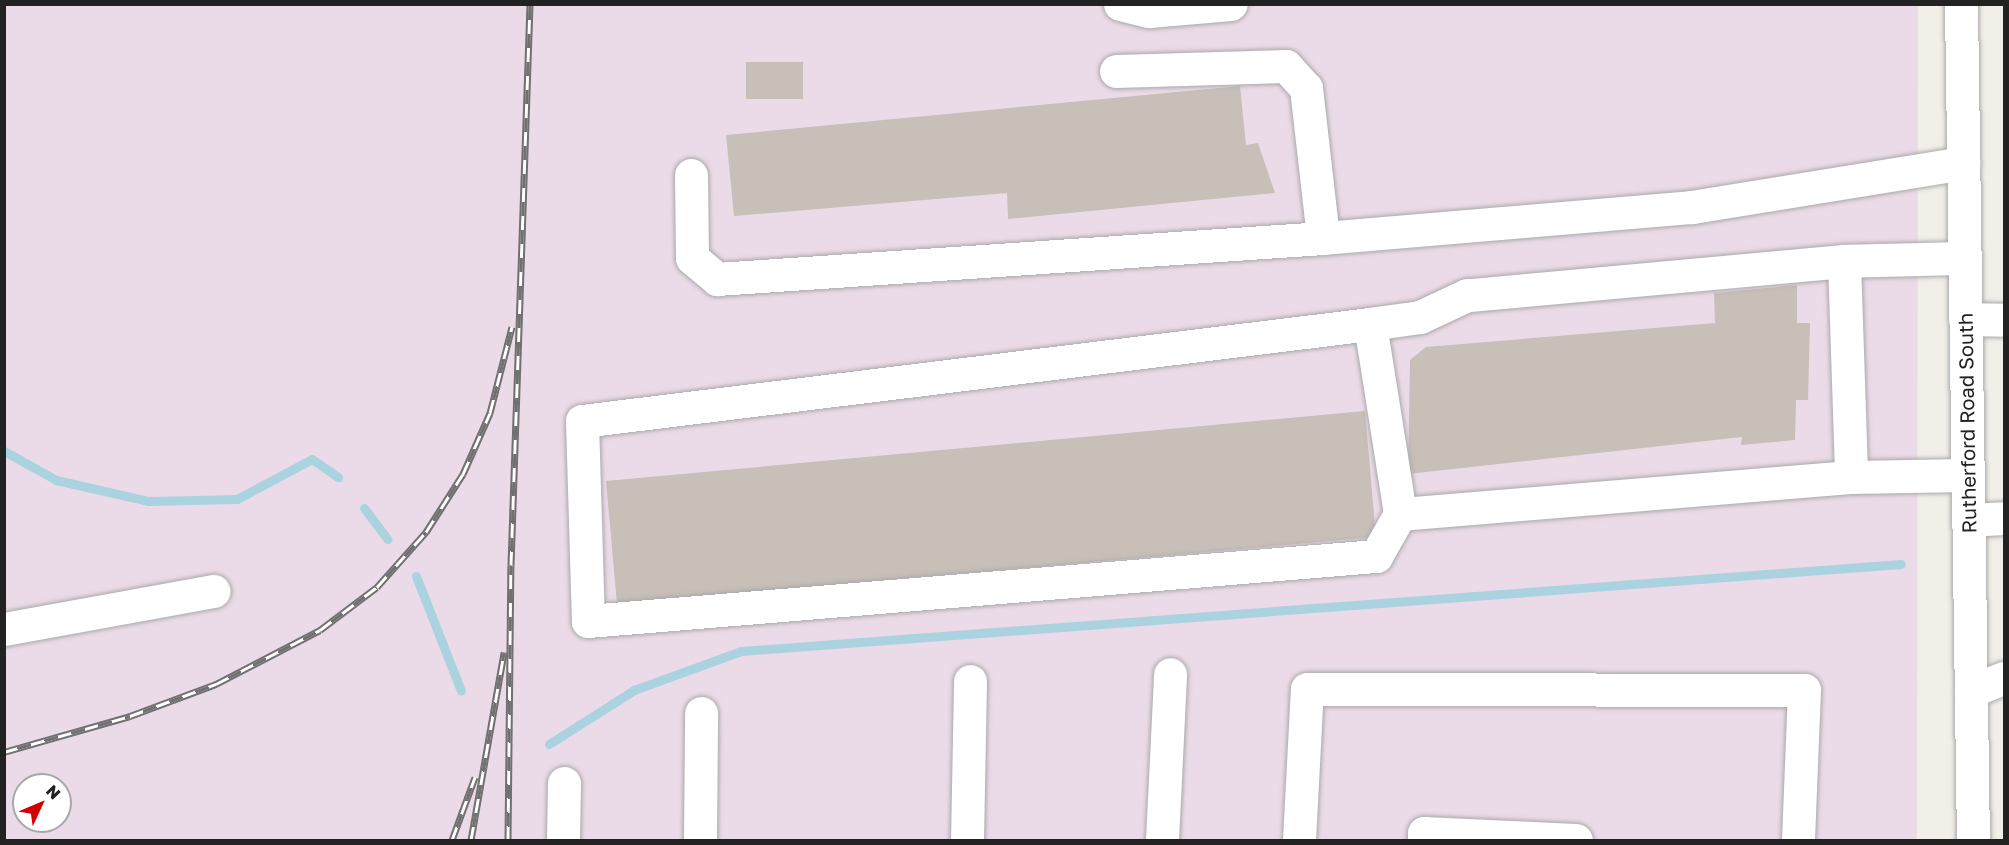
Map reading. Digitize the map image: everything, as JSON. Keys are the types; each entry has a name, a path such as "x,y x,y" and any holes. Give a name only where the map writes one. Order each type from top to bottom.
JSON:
{"street":[{"path":"1120,4 1149,10 1231,4"},
{"name":"Rutherford Road South","path":"1961,4 1973,840"},
{"path":"1116,70 1286,66 1306,88 1323,238"},
{"path":"691,175 692,258 717,279 1323,238 1692,207 1963,163"},
{"path":"1370,324 1401,514 1376,556 588,621 582,421 1420,317 1467,295 1844,261 1965,258"},
{"path":"1844,261 1851,477"},
{"path":"1965,319 2004,320"},
{"path":"1401,514 1851,477 1967,475"},
{"path":"1968,520 2004,518"},
{"path":"4,628 214,591"},
{"path":"1162,840 1170,674"},
{"path":"1971,691 2004,678"},
{"path":"967,840 970,681"},
{"path":"1299,840 1307,689 1342,689 1804,690 1798,840"},
{"path":"700,840 701,713"},
{"path":"563,840 564,783"},
{"path":"1424,840 1424,833 1576,840"}],"shaded area":[{"path":"5,5 1918,5 1917,840 5,840"}],"building":[{"path":"746,62 803,62 803,99 746,99"},
{"path":"1240,86 1246,145 1258,143 1275,193 1008,219 1007,193 734,216 726,135"},
{"path":"1797,285 1797,323 1810,323 1808,400 1796,400 1795,440 1741,445 1742,437 1408,474 1410,360 1426,347 1715,323 1714,293"},
{"path":"1365,411 1376,537 617,604 606,481"}],"waterway":[{"path":"4,451 56,480 148,501 237,499 312,459 338,477"},
{"path":"364,508 387,539"},
{"path":"549,744 634,690 741,651 1901,564"},
{"path":"416,576 461,691"}],"railway":[{"path":"508,840 511,565 530,4"},
{"path":"4,752 130,716 216,684 320,630 377,587 426,532 463,474 490,413 512,327"},
{"path":"471,840 504,652"},
{"path":"452,840 475,777"}]}
